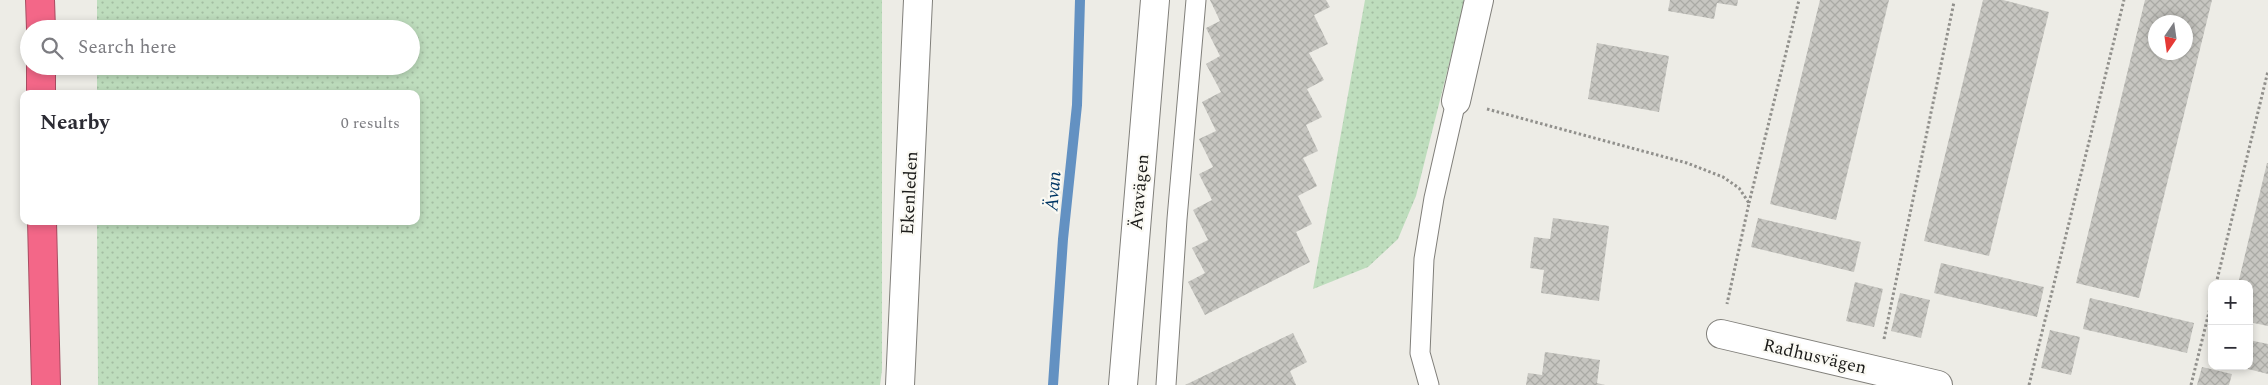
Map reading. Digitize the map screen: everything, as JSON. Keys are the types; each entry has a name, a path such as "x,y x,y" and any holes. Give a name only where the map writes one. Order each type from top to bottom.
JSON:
{"highway":[{"path":"40,0 41,20"},
{"path":"41,75 41,90"},
{"path":"42,225 46,385"}],"street":[{"name":"Ekenleden","path":"900,385 918,0"},
{"name":"Ävavägen","path":"1124,385 1154,0"},
{"path":"1456,101 1478,0"},
{"name":"Radhusvägen","path":"1721,334 1938,385"}],"lane":[{"path":"1166,385 1178,209 1196,0"},
{"path":"1429,385 1420,353 1424,258 1434,198 1456,101"}],"path":[{"path":"1721,334 1749,203 1798,0"},
{"path":"2029,385 2124,0"},
{"path":"1878,370 1954,2"},
{"path":"2217,280 2268,71"},
{"path":"1456,101 1686,163 1724,177 1739,188 1749,203"},
{"path":"2191,385 2208,316"}],"green space":[{"path":"97,0 882,0 882,370 880,385 98,385 97,225 420,225 420,90 97,90 97,75 420,75 420,20 97,20"},
{"path":"1365,0 1465,0 1416,196 1398,239 1368,267 1313,289"}],"building":[{"path":"1210,0 1326,0 1330,7 1314,15 1328,44 1309,53 1324,80 1307,89 1322,117 1306,125 1318,151 1303,158 1317,186 1298,196 1312,224 1296,232 1310,262 1205,315 1188,282 1205,273 1192,248 1208,240 1193,210 1212,200 1199,174 1213,167 1199,139 1216,131 1202,102 1221,92 1206,64 1220,56 1206,28 1220,21"},
{"path":"1670,0 1738,0 1737,6 1717,3 1714,19 1668,11"},
{"path":"1820,0 1889,0 1836,220 1770,204"},
{"path":"1983,0 2003,0 2049,12 1989,256 1924,241"},
{"path":"2145,0 2212,0 2139,298 2076,283"},
{"path":"1597,43 1669,56 1659,112 1588,99"},
{"path":"2268,163 2268,326 2253,323 2253,280 2239,280"},
{"path":"1553,218 1609,226 1599,301 1541,293 1544,270 1530,268 1534,237 1550,239"},
{"path":"1758,218 1861,242 1854,272 1751,247"},
{"path":"1941,263 2044,287 2037,317 1934,293"},
{"path":"1855,282 1883,289 1874,327 1846,321"},
{"path":"1900,293 1930,300 1921,338 1891,331"},
{"path":"2090,298 2194,323 2187,353 2083,329"},
{"path":"2050,330 2080,337 2071,375 2041,368"},
{"path":"1293,333 1307,362 1290,371 1296,385 1185,385"},
{"path":"2253,341 2268,344 2268,374 2252,370"},
{"path":"1545,352 1600,360 1597,383 1605,385 1526,385 1528,373 1542,375"},
{"path":"2202,367 2208,370 2232,374 2229,385 2197,385"}],"waterway":[{"name":"Ävan","path":"1053,385 1063,239 1077,105 1080,0"}]}
